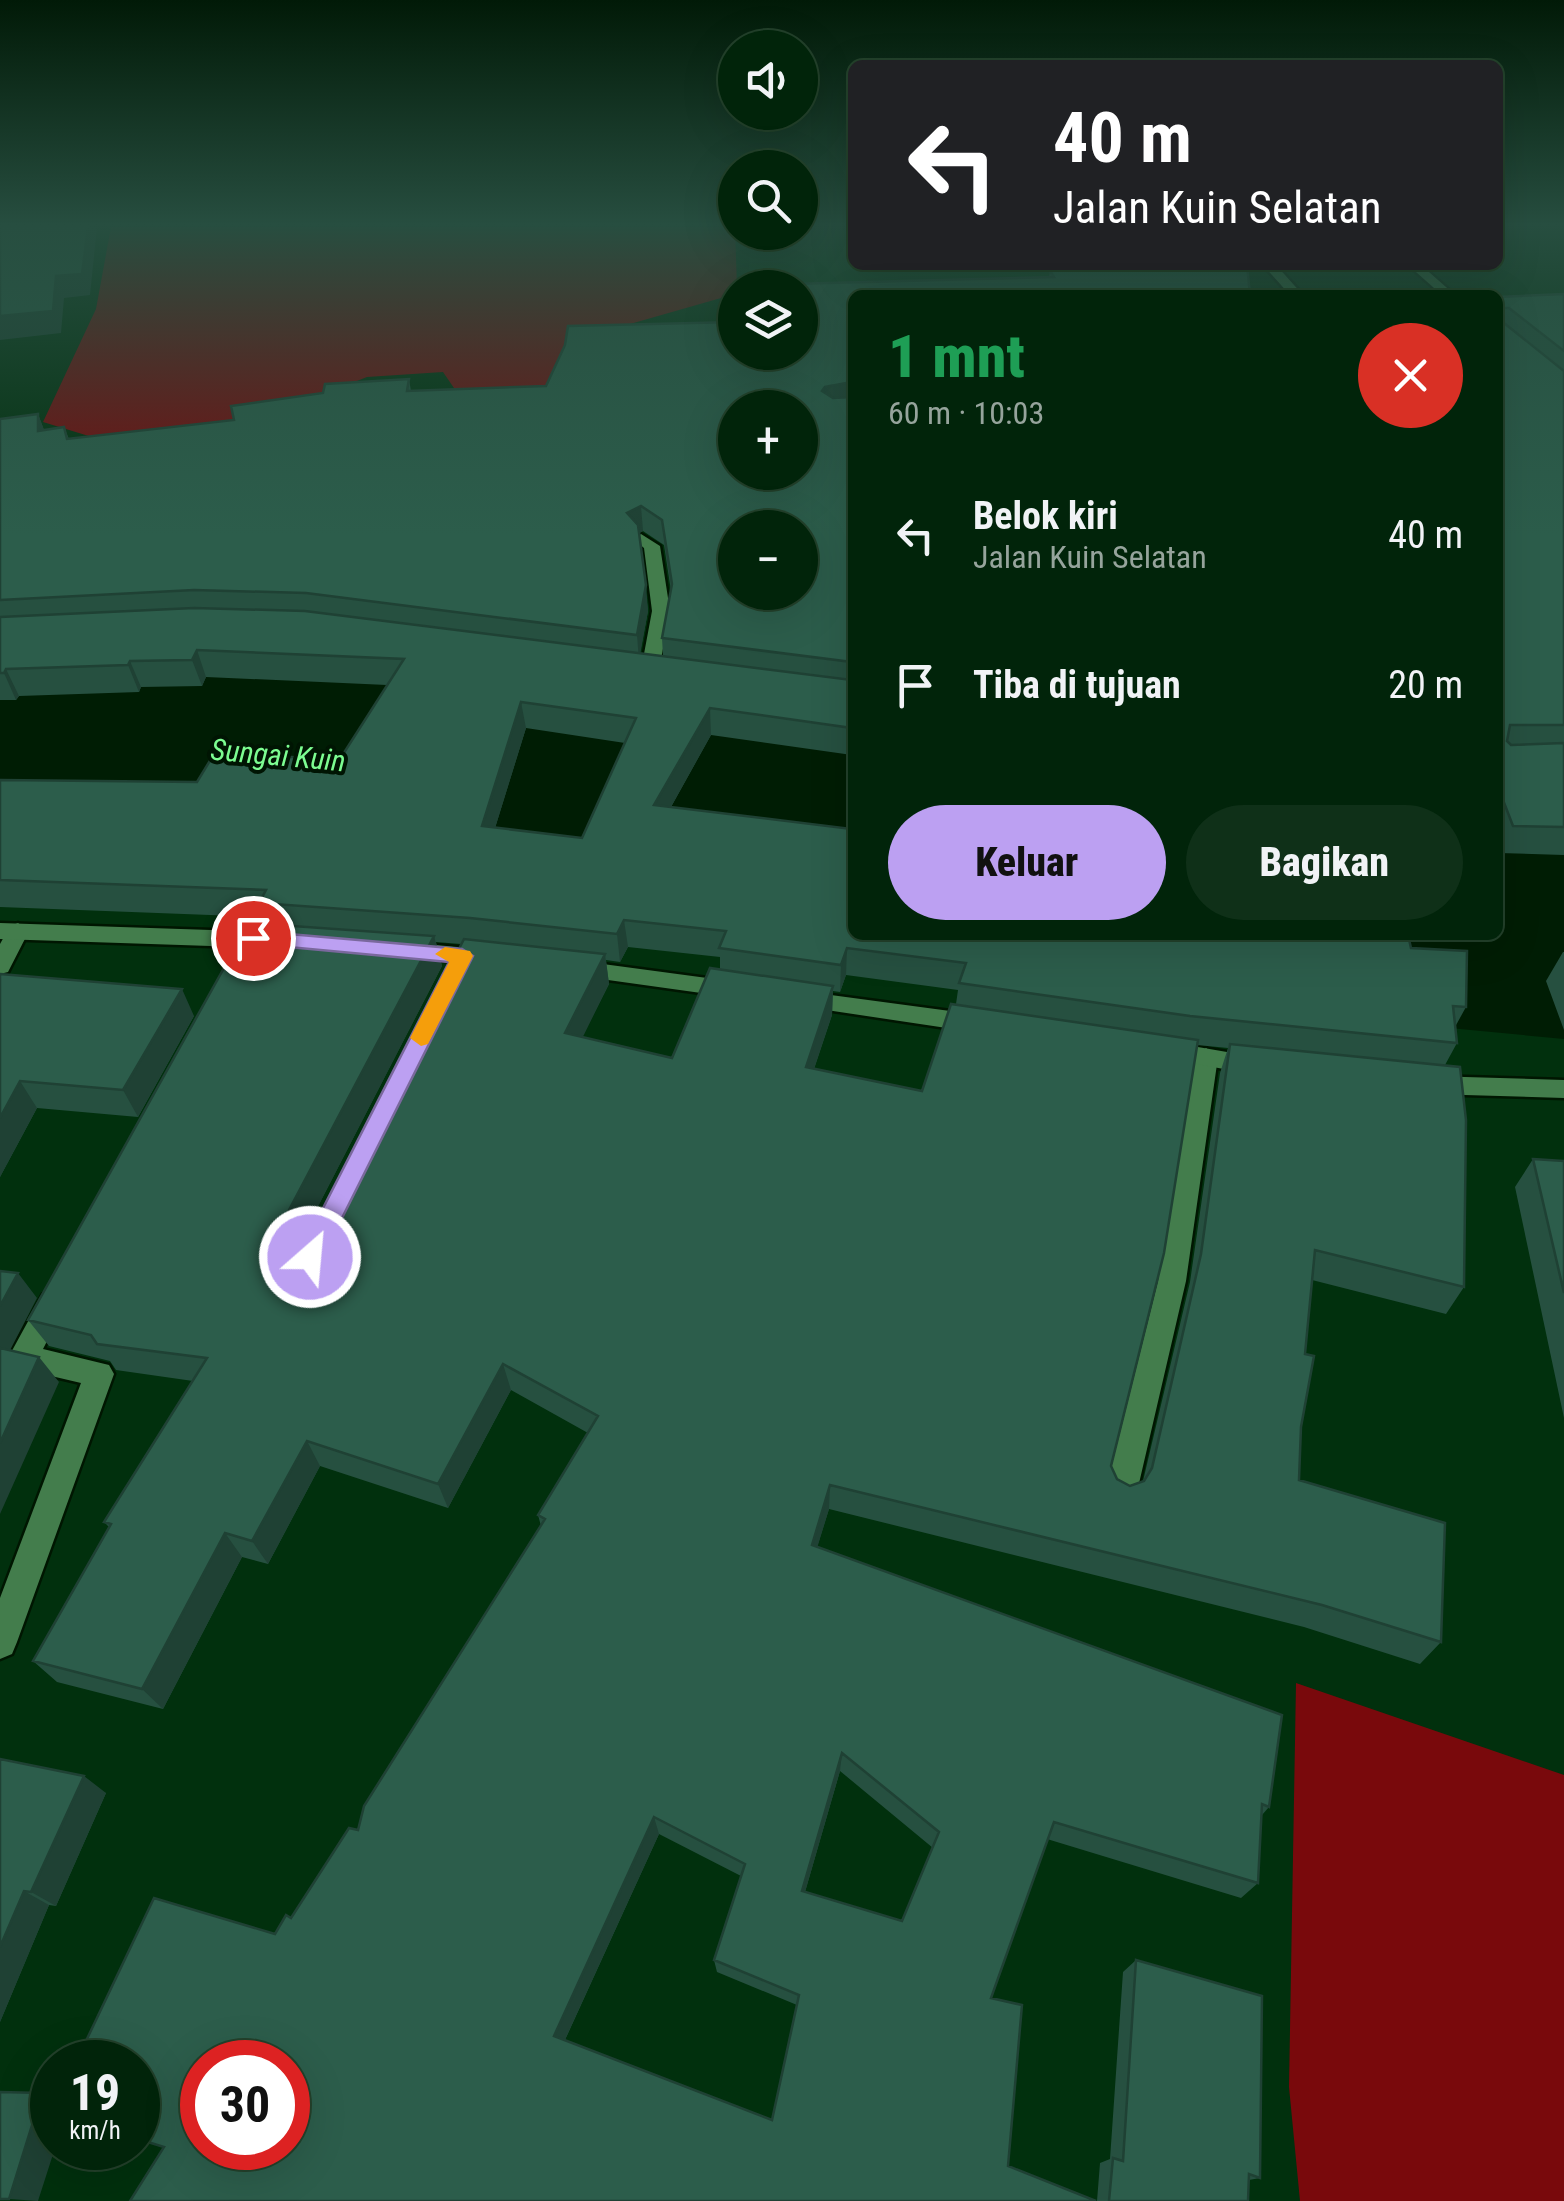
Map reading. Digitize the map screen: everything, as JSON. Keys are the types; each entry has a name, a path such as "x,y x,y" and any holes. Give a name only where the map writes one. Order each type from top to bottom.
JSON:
{"street":[{"path":"630,668 659,671 661,611 652,546 641,539"},
{"path":"0,966 9,931 290,941"},
{"path":"234,973 253,938"},
{"path":"385,948 458,965 512,961"},
{"path":"546,964 997,1026"},
{"path":"1130,1046 1280,1071"},
{"path":"1121,1492 1172,1281 1206,1056"},
{"path":"1398,1082 1564,1089"},
{"path":"0,1642 99,1374 23,1358 71,1270"}],"shaded area":[{"path":"86,330 610,330 581,338 575,394 465,404 443,372 367,377 183,450 105,441 43,422"},
{"path":"818,330 836,330 818,369"},
{"path":"800,370 817,370 808,390 800,390"},
{"path":"1296,1683 1564,1775 1564,2201 1300,2201 1289,2087"}],"water":[{"name":"Sungai Kuin","path":"0,648 848,707 848,940 1503,940 1503,786 1564,781 1564,1039 988,984 0,805"}],"building":[{"path":"567,330 718,330 718,370 818,370 818,330 848,330 848,383 822,391 833,398 848,397 848,661 662,638 672,584 662,520 641,506 627,513 638,525 646,585 637,635 306,593 194,590 0,600 0,419 38,414 38,431 64,427 67,439 234,420 231,406 323,393 325,384 409,379 407,391 546,386 565,345"},
{"path":"1503,330 1512,330 1564,371 1564,725 1510,725 1507,741 1511,745 1564,743 1564,827 1513,826 1503,800"},
{"path":"1537,330 1564,330 1564,351"},
{"path":"194,608 305,611 848,679 848,727 710,708 654,805 848,829 848,940 1409,940 1411,948 1467,951 1466,1007 1453,1006 1457,1043 1190,1016 959,983 966,963 847,948 841,965 719,948 726,931 624,920 617,934 470,918 259,903 266,890 0,880 0,780 197,782 214,754 340,759 404,659 197,650 192,660 6,669 0,673 0,617","holes":["521,702 636,718 582,838 482,826"]},
{"path":"249,923 434,936 280,1227 284,1239 296,1244 311,1239 464,939 605,954 565,1033 672,1058 710,968 833,986 806,1067 922,1091 951,1004 1198,1040 1164,1253 1111,1466 1117,1479 1130,1486 1144,1481 1152,1468 1201,1254 1230,1044 1460,1067 1466,1120 1464,1287 1315,1250 1305,1354 1314,1356 1301,1427 1299,1480 1445,1523 1441,1642 1322,1605 830,1485 812,1545 1282,1715 1269,1807 1262,1804 1258,1883 1054,1822 991,1998 1022,2005 1008,2166 1096,2201 130,2201 150,2170 160,2170 164,2147 160,2146 160,2040 86,2040 154,1898 275,1934 286,1915 291,1918 349,1828 358,1830 364,1806 545,1519 538,1515 598,1416 503,1364 438,1484 307,1441 252,1541 225,1533 142,1689 33,1661 111,1524 104,1522 207,1358 97,1344 91,1335 28,1320","holes":["842,1753 939,1832 902,1921 802,1891","654,1817 745,1864 714,1960 799,1995 772,2120 554,2036"]},
{"path":"0,974 182,989 123,1090 20,1081 0,1118"},
{"path":"1533,1159 1564,1161 1564,1293"},
{"path":"0,1271 18,1273 0,1306"},
{"path":"0,1348 39,1357 0,1443"},
{"path":"0,1759 84,1776 31,1892 24,1891 0,1947"},
{"path":"1136,1960 1262,1996 1260,2178 1249,2174 1248,2201 1109,2201 1113,2158 1123,2161"},
{"path":"0,2092 30,2093 30,2132 9,2199 0,2199"}],"slow traffic":[{"path":"421,1038 462,956 445,954"}],"route":[{"path":"253,938 462,956 310,1257"}]}
